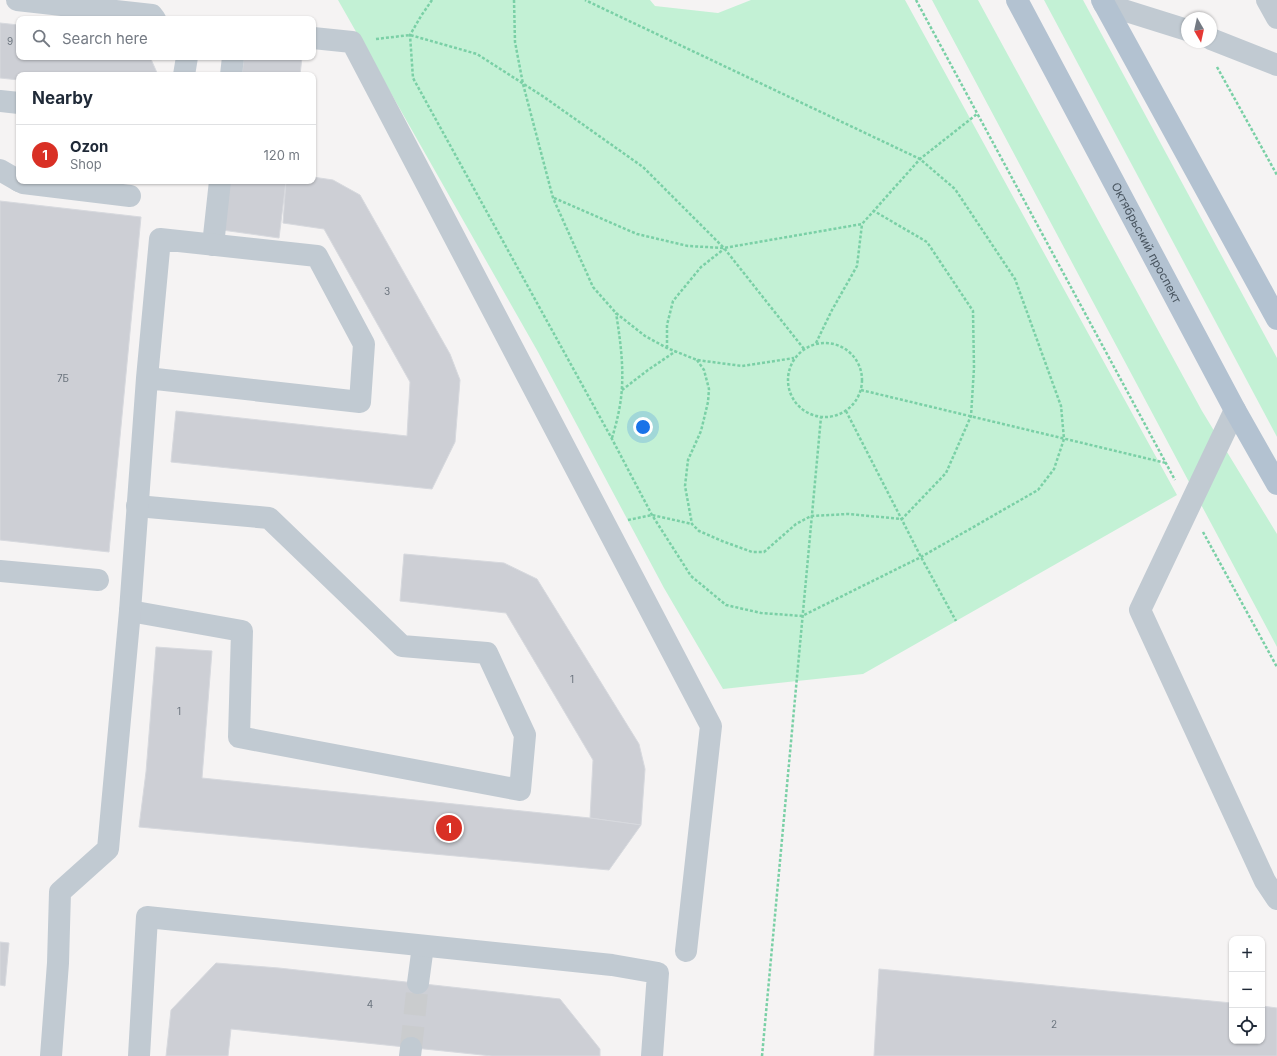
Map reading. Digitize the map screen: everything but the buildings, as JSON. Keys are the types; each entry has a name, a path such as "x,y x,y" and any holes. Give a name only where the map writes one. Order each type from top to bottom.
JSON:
{"main road":[{"name":"Октябрьский проспект","path":"1017,0 1277,484"},
{"path":"1103,2 1277,319"}],"street":[{"path":"17,0 153,16"},
{"path":"1267,0 1277,18"},
{"path":"1103,2 1181,28"},
{"path":"316,38 352,42 711,726 686,951"},
{"path":"1217,41 1277,65"},
{"path":"184,72 186,60"},
{"path":"231,72 233,60"},
{"path":"0,101 16,103"},
{"path":"0,170 16,179"},
{"path":"23,184 130,196"},
{"path":"213,245 220,184"},
{"path":"51,1056 58,963 60,892 108,849 130,611 147,378 160,239 317,256 364,344 360,402 147,378"},
{"path":"1236,410 1140,610 1265,880 1277,899"},
{"path":"130,611 242,631 239,737 520,790 525,735 488,653 402,646 269,518 137,506"},
{"path":"0,571 98,580"},
{"path":"139,1056 147,917 612,965 658,973 652,1056"},
{"path":"418,983 423,946"}],"path":[{"path":"432,0 410,35 413,78 612,439 652,515 691,576 726,605 761,613 802,616 921,556 1038,490 1054,469 1064,439 1061,406 1015,279 955,189 920,159 585,0"},
{"path":"514,0 515,42 523,84 553,198 593,288 616,313 645,336 667,348 697,360 742,366 794,358"},
{"path":"916,0 1277,667"},
{"path":"352,42 410,35 477,54 544,97 643,167 724,248 804,349"},
{"path":"1215,62 1277,175"},
{"path":"816,344 832,310 857,266 862,224 920,159 977,114"},
{"path":"553,198 637,234 688,246 724,248 862,224"},
{"path":"874,211 927,242 973,311 974,368 971,416 946,473 902,519"},
{"path":"667,348 667,325 673,301 701,267 724,248"},
{"path":"612,439 620,406 622,390 622,351 616,313"},
{"path":"829,343 841,346 852,354 859,364 862,377 861,390 855,402 846,411 834,416 820,417 808,414 798,406 790,395 787,383 789,370 794,358 804,349 816,344 829,343"},
{"path":"622,390 676,351"},
{"path":"692,524 685,486 688,460 701,430 708,402 709,388 704,370 697,360"},
{"path":"861,390 1166,463"},
{"path":"846,411 956,621"},
{"path":"762,1056 820,417"},
{"path":"605,524 652,515 692,524 699,531 722,541 752,552 764,552 796,524 812,516 848,514 902,519"}],"green space":[{"path":"338,0 650,0 655,6 718,13 751,0 905,0 1177,495 863,674 723,689 664,588 538,352"},
{"path":"932,0 978,0 1202,411 1277,534 1277,647"},
{"path":"1044,0 1083,0 1277,358 1277,437"}],"tunnel":[{"path":"411,1048 418,983"}],"place":[{"name":"Ozon","path":"449,828"}]}
